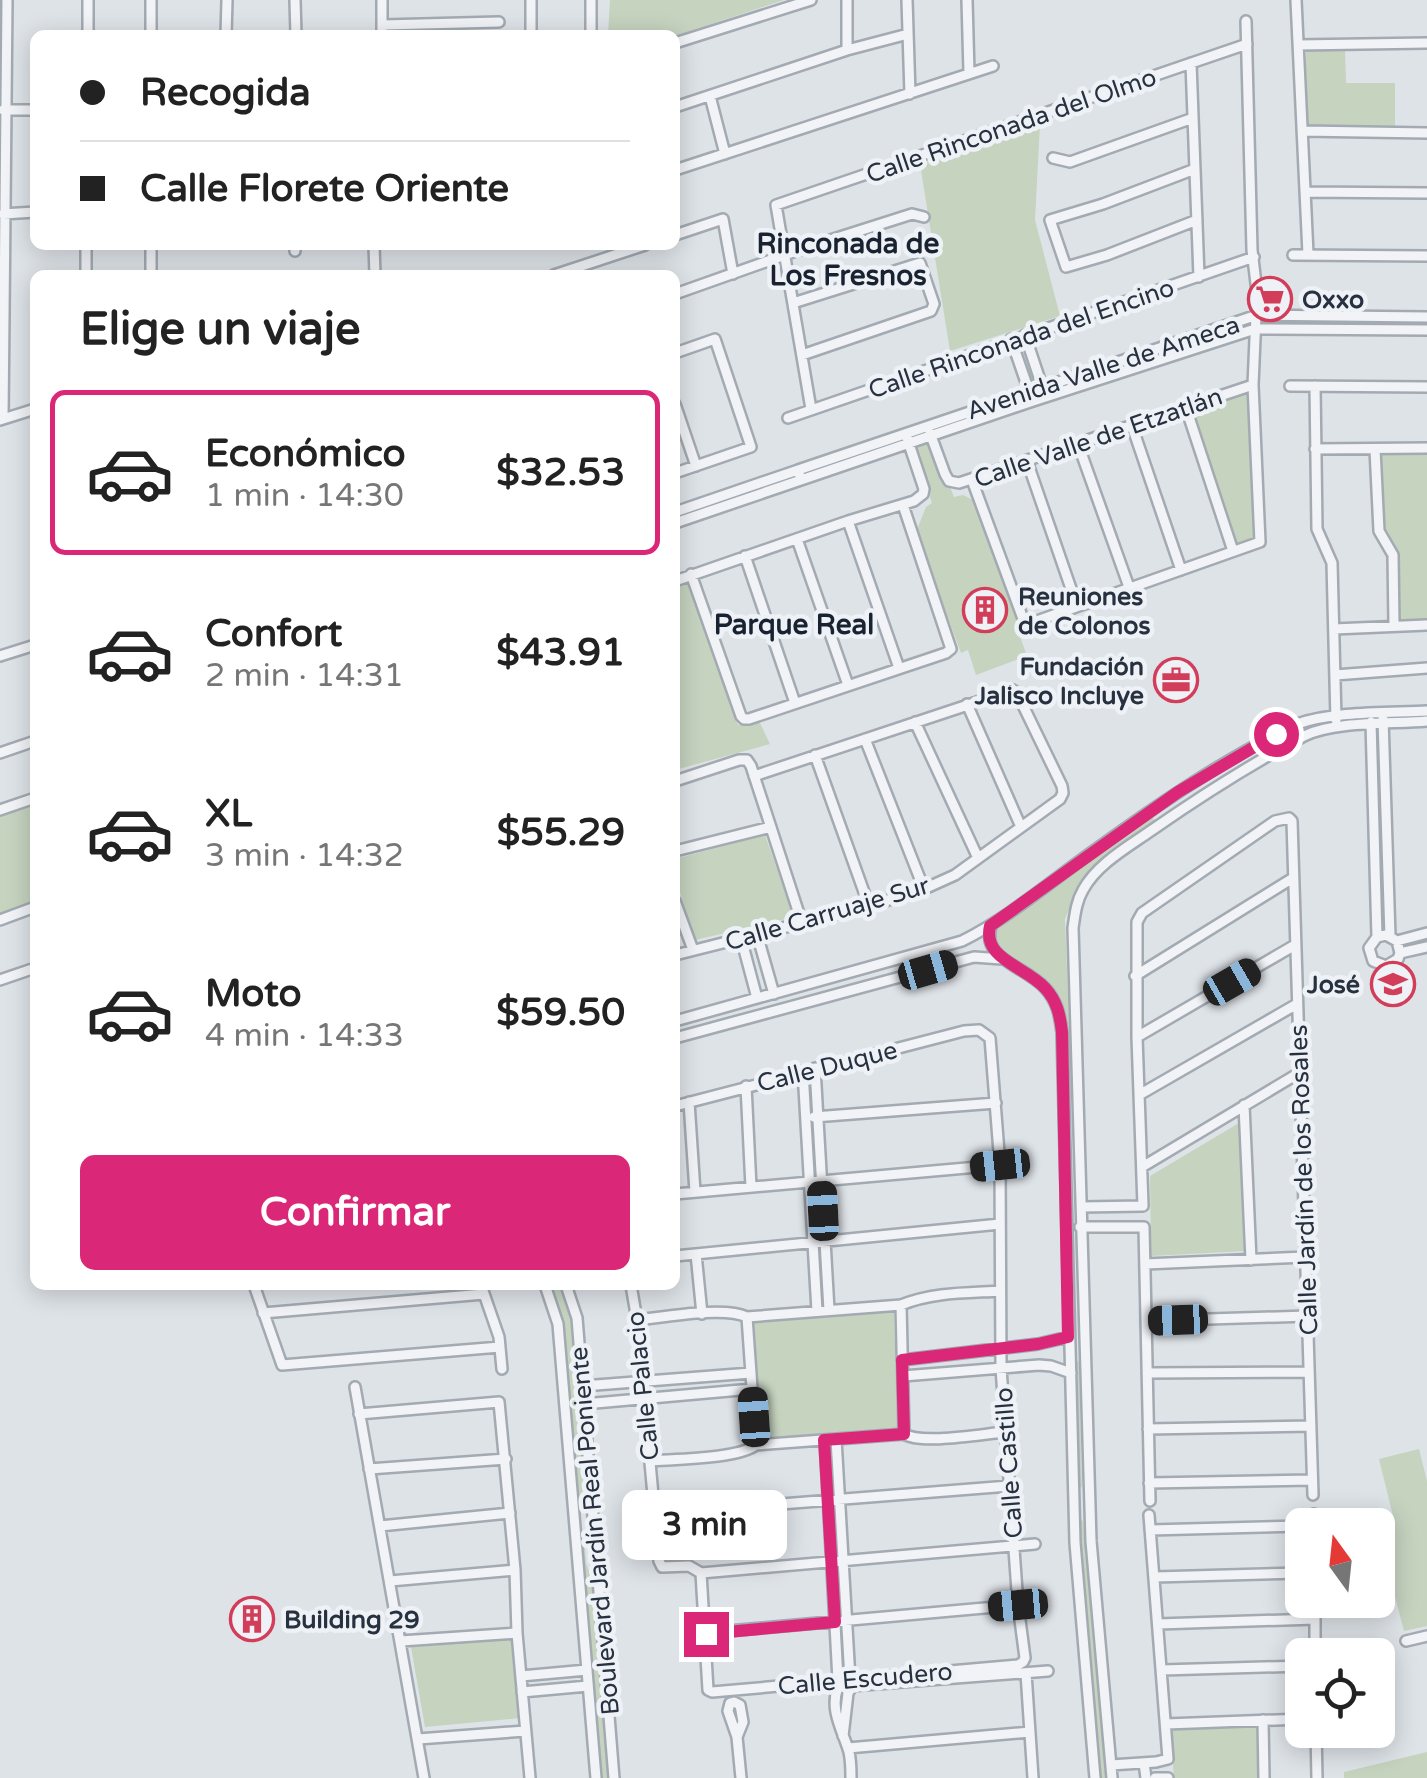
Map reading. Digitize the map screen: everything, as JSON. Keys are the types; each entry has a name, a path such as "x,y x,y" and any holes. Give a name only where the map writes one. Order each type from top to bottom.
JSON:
{"street":[{"path":"7,0 2,420 30,411"},
{"path":"88,0 88,30"},
{"path":"150,30 152,0"},
{"path":"226,30 227,0"},
{"path":"296,0 296,30"},
{"path":"382,0 382,30 499,22"},
{"path":"531,0 532,30"},
{"path":"591,0 591,30"},
{"path":"680,41 811,0"},
{"path":"847,0 848,50"},
{"path":"907,0 910,94"},
{"path":"968,0 970,74"},
{"path":"1296,0 1308,254"},
{"path":"972,480 1022,616 1031,623 1260,542 1254,385 1257,315 1246,22"},
{"path":"680,105 908,34"},
{"path":"1298,44 1427,43"},
{"name":"Calle Rinconada del Olmo","path":"785,256 776,205 1246,44"},
{"path":"1192,63 1199,278"},
{"path":"680,168 992,66"},
{"path":"710,96 725,154"},
{"path":"3,110 30,110"},
{"path":"1053,158 1070,162 1193,118"},
{"path":"1302,132 1427,133"},
{"path":"1195,168 1050,220 1066,267 1197,220"},
{"path":"1306,192 1427,193"},
{"path":"2,214 30,212"},
{"path":"680,292 912,214 924,217"},
{"path":"680,233 723,219 733,274"},
{"path":"569,270 629,250"},
{"path":"1293,254 1427,256"},
{"path":"785,256 812,409"},
{"name":"Calle Rinconada del Encino","path":"788,418 1254,257"},
{"path":"793,303 918,263 934,304 931,310 802,355"},
{"name":"Avenida Valle de Ameca","path":"1044,392 1257,315 1427,317"},
{"name":"Avenida Valle de Ameca","path":"680,520 1031,396 1255,329 1427,330"},
{"path":"1025,335 1044,392"},
{"path":"680,351 714,339 751,447 680,471"},
{"path":"1012,340 1031,396"},
{"name":"Calle Valle de Etzatlán","path":"929,431 945,474 959,484 1254,385"},
{"path":"1290,386 1427,387"},
{"path":"1314,386 1318,529 1332,563 1336,722"},
{"path":"1186,408 1233,552"},
{"path":"680,419 696,466"},
{"path":"1132,426 1181,570"},
{"path":"680,579 920,497 924,488 908,438"},
{"path":"1078,444 1128,587"},
{"path":"1375,448 1379,531 1393,555 1394,626"},
{"path":"1315,449 1427,448"},
{"path":"1028,462 1077,606"},
{"path":"680,511 800,475"},
{"path":"690,574 744,719 795,703 950,649 903,505"},
{"path":"848,521 900,668"},
{"path":"797,539 848,685"},
{"path":"745,556 795,703"},
{"path":"1334,629 1427,624"},
{"path":"0,656 30,647"},
{"path":"1335,675 1427,668"},
{"name":"Calle Carruaje Sur","path":"680,954 869,906 924,888 955,875 1060,799 1062,786 1017,693 1009,690 967,704"},
{"path":"754,776 967,704 1021,827"},
{"path":"680,1020 962,941 990,926 1200,778 1276,734 1309,720 1371,720 1427,711"},
{"path":"1383,719 1427,722"},
{"path":"1383,719 1393,938 1400,953"},
{"path":"1371,720 1377,937 1369,948 1373,961 1379,965 1392,964 1400,953 1427,946"},
{"path":"915,722 978,858"},
{"path":"1112,1778 1090,1505 1073,928 1076,908 1094,875 1118,854 1208,791 1336,722"},
{"path":"1276,734 1284,747"},
{"path":"865,739 924,888"},
{"path":"0,753 30,746"},
{"path":"815,755 869,906"},
{"path":"680,780 747,760 802,923"},
{"path":"0,810 30,800"},
{"path":"1158,806 1166,820"},
{"name":"Calle Jardín de los Rosales","path":"1136,976 1135,931 1142,913 1276,821 1290,818 1313,1495"},
{"path":"680,851 771,827"},
{"path":"1082,1207 1144,1206 1136,976 1293,878"},
{"path":"0,920 30,909"},
{"path":"680,915 693,950"},
{"path":"990,926 990,946 1033,976 1051,996 1059,1010 1062,1032 1075,1544 1095,1778"},
{"path":"757,934 774,994"},
{"path":"1377,937 1427,934"},
{"path":"740,938 757,998"},
{"path":"1137,1037 1295,945"},
{"path":"924,952 928,970"},
{"path":"680,1037 974,958 1002,958"},
{"path":"750,974 767,969"},
{"path":"0,980 30,970"},
{"path":"1139,1095 1297,1004"},
{"name":"Calle Duque","path":"680,1105 979,1030"},
{"name":"Calle Castillo","path":"979,1030 990,1038 996,1103 1000,1348 1023,1662"},
{"path":"815,1068 810,1182 823,1311"},
{"path":"804,1071 822,1181 819,1242"},
{"path":"1142,1167 1299,1074"},
{"path":"746,1086 751,1187"},
{"path":"690,1102 695,1192"},
{"path":"1064,1102 1079,1103"},
{"path":"812,1117 996,1103"},
{"path":"1244,1104 1251,1260"},
{"path":"680,1194 1000,1165"},
{"path":"1102,1206 1103,1227"},
{"path":"680,1256 1000,1224"},
{"path":"1067,1227 1144,1228 1150,1501"},
{"path":"696,1254 702,1314"},
{"path":"1144,1264 1305,1256"},
{"path":"256,1290 282,1365 500,1347"},
{"path":"263,1314 482,1290 499,1337 502,1369"},
{"name":"Boulevard Jardín Real Poniente","path":"547,1290 558,1324 596,1778"},
{"name":"Boulevard Jardín Real Poniente","path":"568,1290 577,1318 614,1778"},
{"name":"Calle Palacio","path":"632,1290 660,1565 689,1566 702,1573"},
{"path":"638,1320 726,1312 747,1317 901,1304 942,1294 1000,1292"},
{"path":"901,1304 904,1434"},
{"path":"1146,1322 1307,1316"},
{"path":"650,1461 733,1454 752,1450 756,1445 747,1317"},
{"path":"902,1360 1068,1337"},
{"path":"1049,1342 1052,1366"},
{"path":"902,1376 1052,1366 1071,1373"},
{"path":"583,1386 751,1372"},
{"path":"1147,1373 1309,1372"},
{"path":"604,1384 605,1402"},
{"path":"355,1387 424,1778"},
{"path":"584,1404 752,1389"},
{"path":"359,1414 499,1402 530,1778"},
{"path":"1148,1429 1311,1426"},
{"path":"756,1445 904,1434 910,1438 929,1438 1006,1432"},
{"path":"830,1440 847,1681 838,1687 834,1702 848,1748 851,1778"},
{"path":"369,1469 506,1459"},
{"path":"1149,1484 1312,1480"},
{"path":"654,1514 1010,1486"},
{"path":"1074,1506 1090,1505"},
{"path":"380,1526 510,1513"},
{"path":"1110,1765 1168,1759 1149,1515"},
{"path":"574,1523 594,1522"},
{"path":"1150,1530 1285,1526"},
{"path":"1018,1605 706,1634 702,1573 1036,1544"},
{"path":"390,1581 515,1570"},
{"path":"1154,1577 1285,1573"},
{"path":"1158,1624 1315,1619 1316,1638"},
{"path":"401,1641 517,1632"},
{"name":"Calle Escudero","path":"706,1634 708,1690 712,1692 1023,1662"},
{"path":"1406,1641 1427,1636"},
{"path":"1162,1670 1285,1666"},
{"name":"Boulevard Jardín Real Poniente","path":"521,1676 587,1670"},
{"name":"Calle Escudero","path":"847,1681 1048,1670"},
{"path":"566,1672 568,1689"},
{"path":"1026,1674 1033,1778"},
{"name":"Boulevard Jardín Real Poniente","path":"522,1692 588,1686"},
{"path":"1166,1724 1285,1719"},
{"path":"1263,1720 1264,1778"},
{"path":"418,1739 525,1730"},
{"path":"848,1748 1030,1732"},
{"path":"737,1738 742,1778"},
{"path":"1316,1748 1317,1778"},
{"path":"1144,1763 1146,1778"},
{"path":"1154,1778 1168,1778"}],"green space":[{"path":"610,0 784,0 680,34 680,30 608,30"},
{"path":"1345,50 1346,83 1395,83 1395,129 1306,129 1306,51"},
{"path":"1040,123 1035,220 1060,316 950,351 920,164"},
{"path":"1243,390 1249,395 1254,542 1240,546 1234,543 1189,408"},
{"path":"932,440 954,497 963,495 981,504 1024,632 1019,634 1027,656 976,675 968,650 961,653 916,532 926,507 932,503 913,447"},
{"path":"1378,453 1427,454 1427,622 1397,624 1395,555 1381,531"},
{"path":"689,580 738,725 759,721 770,744 680,769 680,582"},
{"path":"30,806 30,905 0,915 0,815"},
{"path":"1150,815 1155,820 1081,881 1065,919 1072,1099 1065,1100 1063,1032 1052,996 996,952 991,927"},
{"path":"765,835 794,917 695,940 680,893 680,858"},
{"path":"1239,1123 1246,1251 1151,1256 1150,1176"},
{"path":"551,1290 563,1290 573,1318 588,1512 580,1511 561,1321"},
{"path":"894,1312 897,1428 762,1439 754,1323"},
{"path":"1079,1361 1082,1487 1079,1488 1072,1364"},
{"path":"1419,1449 1427,1481 1427,1626 1404,1631 1395,1597 1395,1508 1391,1508 1379,1459"},
{"path":"1079,1519 1083,1521 1106,1778 1098,1778 1076,1523"},
{"path":"584,1533 586,1563 592,1579 609,1778 599,1778 578,1536"},
{"path":"513,1639 520,1718 425,1727 411,1647"},
{"path":"1259,1725 1260,1778 1174,1778 1170,1728"},
{"path":"1427,1752 1427,1778 1344,1778 1344,1772"}],"place":[{"name":"Oxxo","path":"1270,299"},
{"name":"Reuniones de Colonos","path":"985,610"},
{"name":"Fundación Jalisco Incluye","path":"1176,680"},
{"name":"José","path":"1393,984"},
{"name":"Building 29","path":"252,1619"}],"district":[{"name":"Rinconada de Los Fresnos","path":"848,259"},
{"name":"Parque Real","path":"794,624"}],"route":[{"path":"706,1634 835,1622 824,1440 904,1434 902,1360 1068,1337 1059,1010 1033,976 990,946 990,926 1178,792 1276,734"}]}
